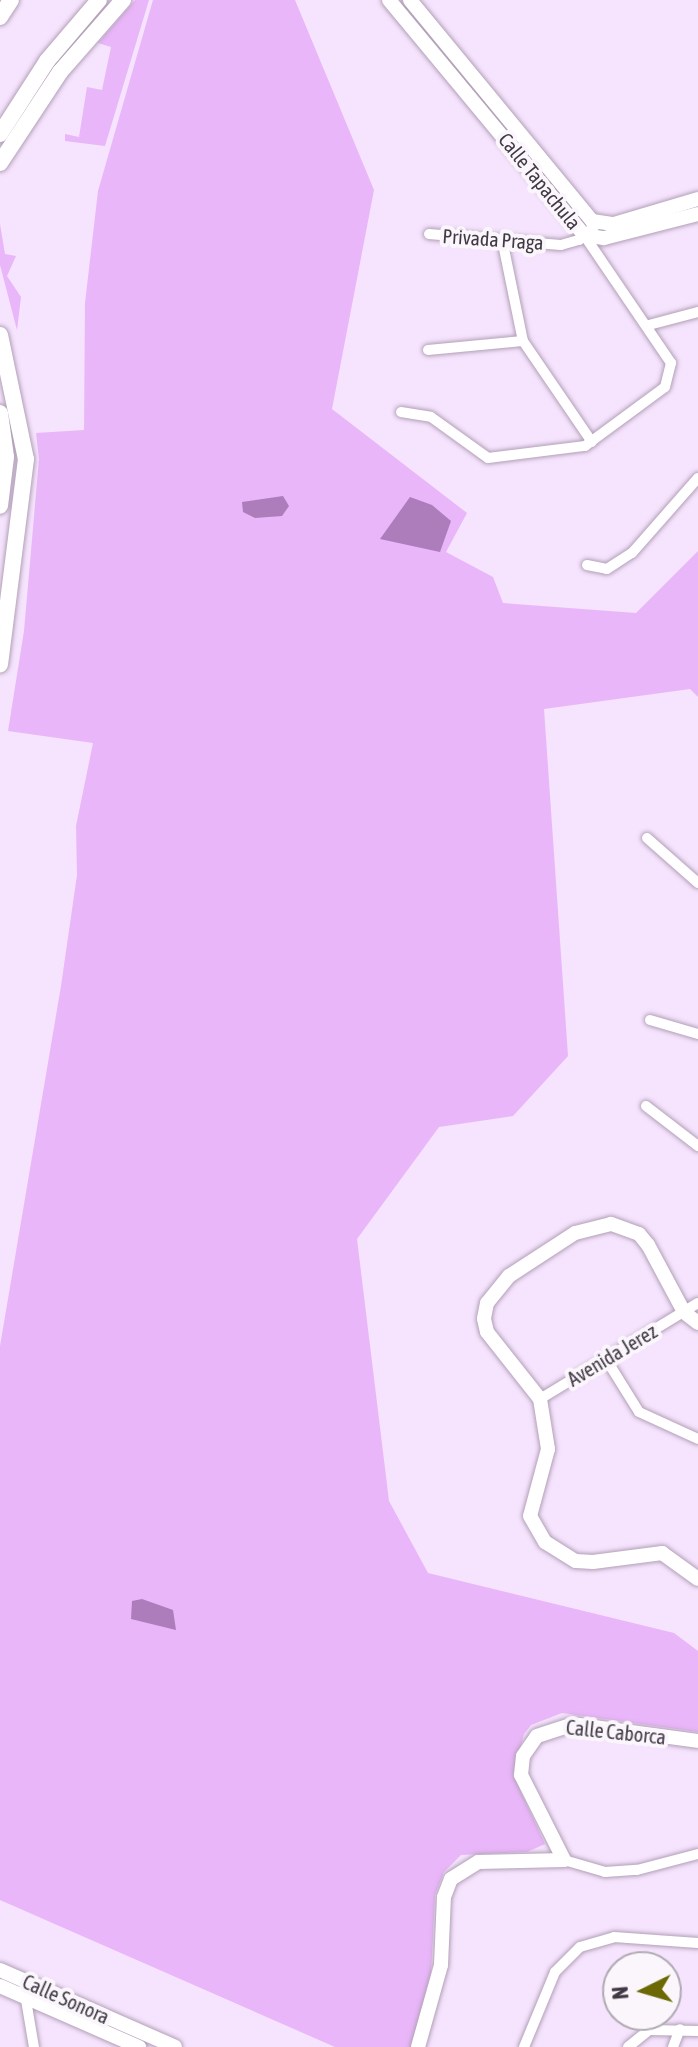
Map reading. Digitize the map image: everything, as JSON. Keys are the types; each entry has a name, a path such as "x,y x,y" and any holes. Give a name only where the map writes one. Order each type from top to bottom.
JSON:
{"main road":[{"path":"0,17 11,0"},
{"path":"0,134 47,61 99,0"},
{"path":"0,163 60,72 123,0"},
{"path":"0,335 26,459 0,664"},
{"path":"0,413 3,457 0,506"}],"street":[{"name":"Calle Tapachula","path":"389,0 584,235 649,325 671,363 671,374 665,387 592,442"},
{"name":"Calle Tapachula","path":"410,0 506,123 597,224"},
{"path":"597,224 698,199"},
{"path":"584,235 604,238 698,214"},
{"name":"Privada Praga","path":"429,234 561,245 584,235 597,224"},
{"path":"401,412 431,417 488,458 592,442 523,341 502,239"},
{"path":"649,325 698,312"},
{"path":"428,350 523,341"},
{"path":"3,457 26,459"},
{"path":"587,565 607,569 624,560 698,478"},
{"path":"647,838 698,883"},
{"path":"650,1020 698,1034"},
{"path":"646,1106 698,1146"},
{"path":"698,1323 684,1312 639,1234 611,1224 575,1233 509,1276 487,1303 487,1332 540,1399 548,1449 530,1502 536,1530 545,1542 576,1561 593,1562 662,1553 698,1579"},
{"name":"Avenida Jerez","path":"540,1399 698,1303"},
{"path":"606,1359 639,1412 698,1439"},
{"name":"Calle Caborca","path":"564,1860 521,1775 523,1756 537,1736 573,1724 698,1741"},
{"path":"418,2047 441,1965 444,1897 451,1879 478,1862 564,1860 616,1872 698,1854"},
{"path":"524,2047 555,1972 580,1947 614,1937 698,1943"},
{"name":"Calle Sonora","path":"0,1970 26,1990 139,2047"},
{"name":"Calle Sonora","path":"0,1986 26,1990 175,2047"},
{"path":"26,1990 34,2047"},
{"path":"628,2047 639,2034 664,2031"}],"shaded area":[{"path":"135,0 149,0 105,146 65,141 65,134 79,137 87,87 102,90 111,47 98,43"},
{"path":"153,0 295,0 374,190 332,409 467,513 446,552 493,577 503,603 636,613 698,551 698,697 690,689 544,709 568,1056 513,1116 439,1127 357,1239 389,1501 428,1573 674,1633 698,1651 698,1732 562,1713 531,1725 524,1734 513,1775 545,1844 527,1852 461,1855 444,1872 435,1895 431,1975 411,2047 335,2047 0,1900 0,1346 61,986 77,875 76,826 93,743 8,731 24,631 39,459 36,433 84,430 85,303 98,191"},
{"path":"0,224 5,254 16,256 7,276 21,297 17,330 0,265"},
{"path":"283,496 289,506 282,516 255,518 243,512 242,502"},
{"path":"410,497 432,505 451,521 440,552 380,539"},
{"path":"142,1599 173,1610 176,1630 131,1619 132,1601"}]}
